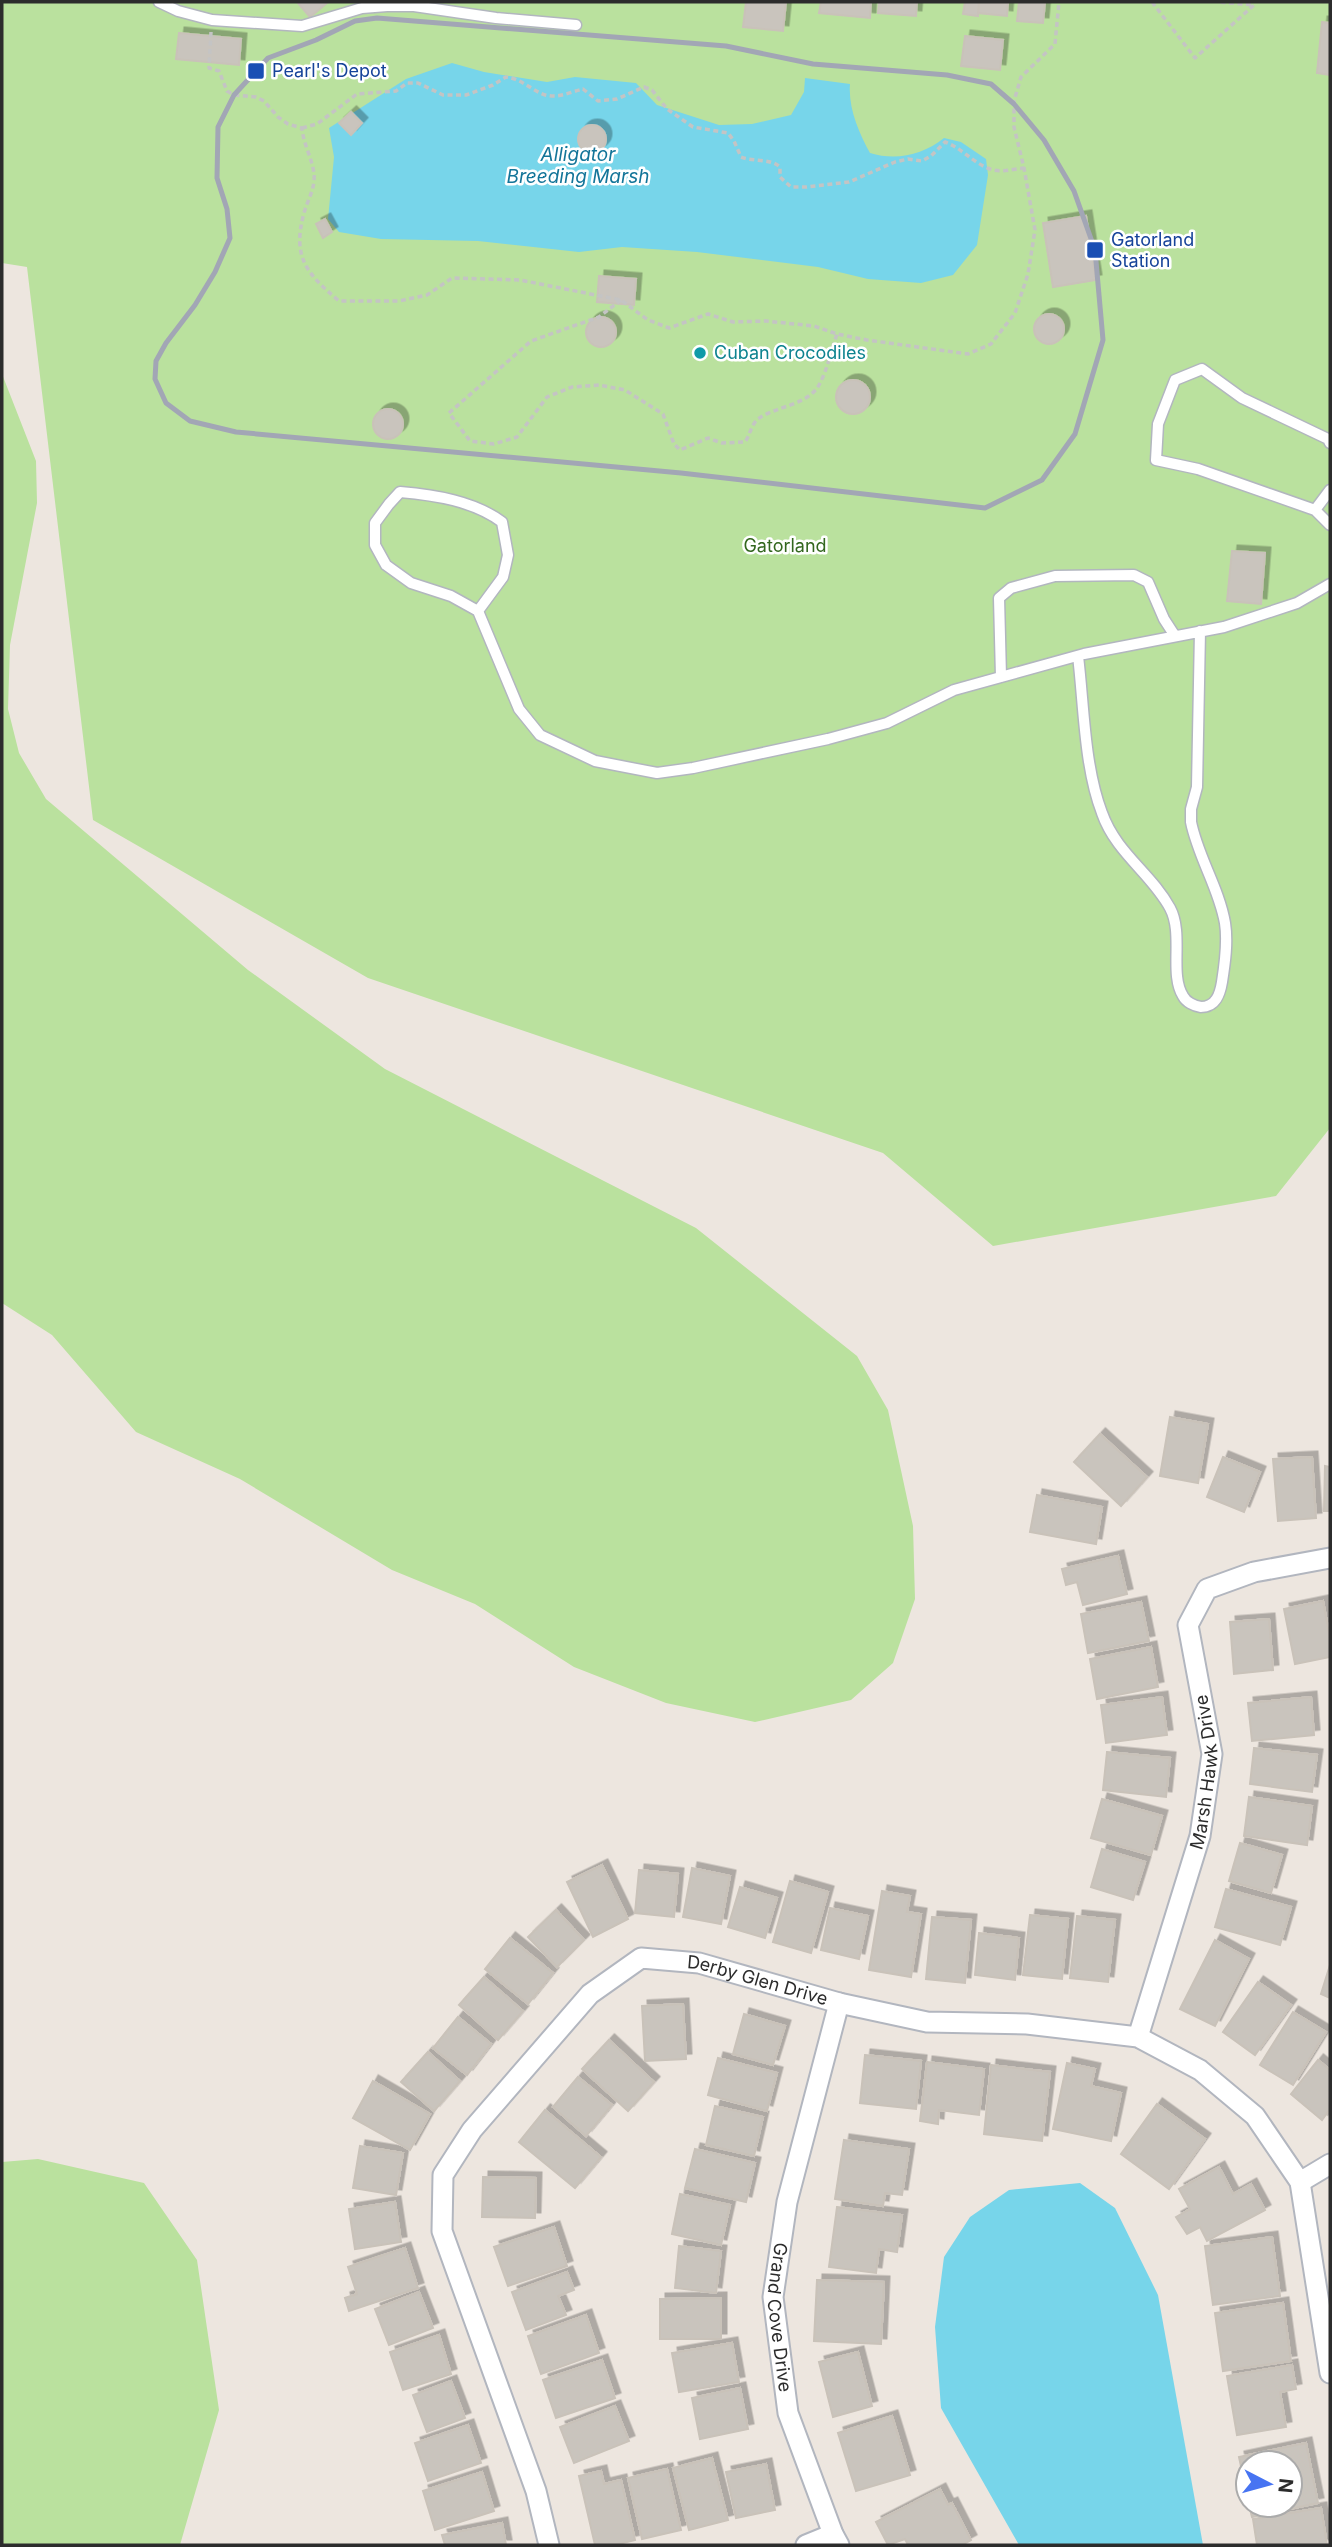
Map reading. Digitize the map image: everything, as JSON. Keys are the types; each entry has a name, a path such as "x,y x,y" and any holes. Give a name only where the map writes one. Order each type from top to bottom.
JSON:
{"street":[{"name":"Marsh Hawk Drive","path":"1138,2037 1200,1836 1212,1754 1188,1625 1207,1589 1254,1572 1330,1558"},
{"name":"Derby Glen Drive","path":"549,2545 536,2491 442,2231 443,2175 472,2130 590,1994 641,1958 699,1963 839,2003 927,2022 1027,2024 1138,2037 1200,2070 1255,2116 1300,2182 1330,2373"},
{"name":"Grand Cove Drive","path":"836,2540 788,2413 772,2297 787,2202 839,2003"},
{"path":"1300,2182 1330,2164"},
{"path":"806,2545 836,2540"}],"lane":[{"path":"159,2 178,11 212,20 302,26 362,8 387,6 414,6 496,18 576,25"},
{"path":"1330,443 1328,439 1242,398 1202,369 1175,380 1158,424 1156,460 1198,469 1315,510 1330,525"},
{"path":"1315,510 1330,489"},
{"path":"478,611 503,577 508,555 502,522 485,509 423,494 400,492 375,523 375,545 386,565 411,583 451,596 478,611 519,709 540,735 595,761 657,773 828,739 887,723 954,690 1078,656 1224,627 1297,603 1330,584"},
{"path":"1001,677 999,598 1011,588 1055,576 1134,575 1148,582 1164,619 1175,636"},
{"path":"1078,656 1088,745 1101,813 1115,840 1171,910 1177,926 1179,983 1183,996 1195,1006 1203,1007 1211,1005 1217,999 1226,943 1222,913 1191,822 1196,787 1200,631"}],"path":[{"path":"302,128 314,171 314,181 299,234 299,253 319,284 339,301 399,301 427,295 452,278 520,279 621,299 648,320 669,328 708,314 733,322 766,321 814,327 837,334 968,354 991,344 1015,313 1028,274 1035,230 1014,127 1014,101 1021,77 1055,44 1059,2"},
{"path":"1152,2 1195,58 1254,5 1217,2"},
{"path":"212,20 209,68 219,71 227,91 234,95 256,97 264,101 288,124 302,128 317,124 357,94 396,91 407,83 418,83 443,94 466,95 506,77 517,78 544,95 557,97 583,89 598,101 617,99 644,88 652,90 667,109 692,127 728,133 741,157 749,161 776,163 780,167 780,177 791,187 849,182 895,162 908,159 922,161 932,156 944,142 957,146 988,169 1000,171 1024,168"},
{"path":"621,299 599,317 531,341 449,413 470,441 495,444 517,437 547,397 572,387 599,385 625,390 663,414 674,444 680,450 708,438 722,443 745,442 751,435 754,422 764,415 797,402 818,387 837,334"}],"green space":[{"name":"Gatorland","path":"2,2 1330,2 1330,1128 1276,1196 993,1246 883,1153 368,978 93,820 27,267 2,263"},
{"path":"2,374 36,461 37,503 10,645 8,709 19,753 46,799 248,970 385,1069 696,1228 857,1356 888,1410 913,1526 915,1599 893,1663 851,1700 755,1722 666,1703 574,1667 475,1604 392,1570 240,1479 136,1432 52,1335 2,1303"},
{"path":"38,2159 144,2183 197,2260 219,2410 180,2545 2,2545 2,2162"}],"water":[{"name":"Alligator Breeding Marsh","path":"452,63 484,72 547,82 575,77 636,83 657,105 719,125 752,124 791,115 804,92 805,78 850,84 855,120 870,153 909,155 927,149 944,138 961,142 986,159 988,175 977,245 953,275 921,283 868,279 818,267 697,252 622,247 579,252 478,241 381,239 339,232 328,219 334,157 329,128 406,79"},
{"path":"1080,2183 1115,2208 1158,2295 1203,2545 1019,2545 941,2408 935,2327 944,2257 970,2217 1009,2190"}],"building":[{"path":"297,2 328,2 310,17"},
{"path":"746,2 786,2 783,31 743,27"},
{"path":"821,2 871,2 870,18 819,13"},
{"path":"879,2 917,2 916,16 878,13"},
{"path":"965,2 979,2 978,16 963,14"},
{"path":"979,2 1008,3 1007,16 978,13"},
{"path":"1019,2 1045,2 1043,23 1017,21"},
{"path":"1322,22 1330,23 1330,75 1317,73"},
{"path":"179,33 241,39 239,65 176,59"},
{"path":"965,36 1003,40 1000,70 961,66"},
{"path":"351,112 362,123 351,135 339,123"},
{"path":"592,125 602,129 606,139 602,149 592,153 582,149 578,139 582,129"},
{"path":"1086,216 1096,280 1053,287 1043,223"},
{"path":"325,219 332,232 323,238 316,224"},
{"path":"599,276 636,279 634,305 597,302"},
{"path":"1049,314 1060,318 1064,329 1060,340 1049,344 1038,340 1034,329 1038,318"},
{"path":"601,317 607,318 615,326 615,338 607,346 601,347 595,346 587,338 586,332 587,326 595,318"},
{"path":"853,380 865,385 870,397 865,409 853,414 841,409 836,397 841,385"},
{"path":"388,409 399,413 403,424 399,435 388,439 377,435 373,424 377,413"},
{"path":"1232,551 1265,553 1261,604 1227,601"},
{"path":"1170,1417 1208,1424 1198,1483 1160,1476"},
{"path":"1100,1434 1147,1477 1121,1506 1074,1462"},
{"path":"1223,1457 1260,1472 1244,1512 1207,1497"},
{"path":"1312,1457 1316,1518 1278,1521 1273,1459"},
{"path":"1325,1466 1330,1467 1330,1511 1324,1511"},
{"path":"1037,1495 1102,1507 1096,1544 1030,1532"},
{"path":"1118,1556 1127,1594 1083,1605 1077,1582 1066,1585 1062,1569"},
{"path":"1323,1601 1330,1638 1330,1657 1295,1664 1284,1609"},
{"path":"1141,1602 1149,1641 1088,1653 1081,1614"},
{"path":"1269,1619 1273,1670 1234,1674 1230,1622"},
{"path":"1151,1647 1158,1687 1097,1699 1090,1659"},
{"path":"1162,1697 1167,1735 1106,1743 1101,1705"},
{"path":"1311,1697 1314,1735 1252,1741 1248,1703"},
{"path":"1254,1748 1317,1755 1312,1792 1250,1784"},
{"path":"1107,1752 1170,1758 1166,1797 1103,1790"},
{"path":"1249,1797 1312,1806 1307,1845 1244,1836"},
{"path":"1102,1799 1162,1816 1151,1855 1091,1838"},
{"path":"1240,1843 1282,1855 1271,1893 1229,1881"},
{"path":"1102,1849 1145,1862 1133,1900 1091,1887"},
{"path":"602,1865 628,1919 593,1937 567,1882"},
{"path":"692,1868 730,1876 721,1924 683,1917"},
{"path":"639,1870 678,1874 674,1917 635,1913"},
{"path":"790,1881 828,1892 811,1953 773,1942"},
{"path":"740,1887 777,1898 765,1938 728,1927"},
{"path":"1226,1889 1291,1907 1280,1945 1215,1927"},
{"path":"882,1891 910,1896 907,1912 921,1914 911,1977 869,1970"},
{"path":"830,1908 868,1916 859,1959 821,1950"},
{"path":"556,1910 584,1940 557,1967 528,1937"},
{"path":"1030,1915 1068,1919 1062,1979 1023,1975"},
{"path":"1077,1916 1115,1920 1108,1982 1070,1978"},
{"path":"932,1917 971,1920 965,1983 926,1979"},
{"path":"979,1933 1019,1938 1015,1980 975,1975"},
{"path":"510,1938 553,1973 528,2004 485,1969"},
{"path":"1215,1940 1249,1959 1215,2026 1180,2009"},
{"path":"1330,1965 1330,1998 1321,1994"},
{"path":"484,1977 523,2011 498,2040 459,2005"},
{"path":"1258,1982 1291,2005 1255,2055 1223,2032"},
{"path":"683,2004 686,2059 645,2061 642,2006"},
{"path":"1293,2012 1326,2032 1293,2085 1260,2065"},
{"path":"744,2014 785,2026 773,2065 733,2054"},
{"path":"458,2017 491,2044 467,2075 433,2048"},
{"path":"609,2040 654,2082 628,2111 582,2069"},
{"path":"428,2052 460,2081 434,2111 401,2082"},
{"path":"865,2055 921,2061 916,2109 860,2103"},
{"path":"718,2058 777,2073 767,2111 708,2095"},
{"path":"1318,2060 1330,2070 1330,2109 1322,2120 1291,2094"},
{"path":"927,2062 984,2069 979,2115 939,2110 938,2124 920,2121"},
{"path":"1067,2063 1095,2069 1091,2086 1121,2093 1111,2141 1053,2129"},
{"path":"991,2065 1050,2072 1042,2141 984,2134"},
{"path":"578,2077 612,2105 586,2136 553,2107"},
{"path":"373,2081 430,2114 410,2150 353,2118"},
{"path":"1157,2104 1205,2139 1169,2189 1121,2154"},
{"path":"715,2106 763,2117 754,2156 706,2145"},
{"path":"545,2110 601,2157 575,2188 519,2142"},
{"path":"844,2140 909,2149 902,2195 885,2193 883,2206 835,2199"},
{"path":"360,2146 403,2153 396,2195 353,2188"},
{"path":"695,2149 755,2163 746,2202 685,2188"},
{"path":"1219,2167 1233,2194 1251,2184 1265,2210 1207,2241 1200,2227 1187,2234 1176,2217 1190,2209 1179,2189"},
{"path":"483,2177 536,2178 535,2218 482,2217"},
{"path":"680,2194 730,2205 721,2245 672,2234"},
{"path":"395,2202 401,2242 355,2249 349,2209"},
{"path":"837,2207 902,2215 897,2252 879,2249 876,2273 829,2267"},
{"path":"554,2227 567,2266 508,2286 494,2247"},
{"path":"1272,2237 1280,2296 1213,2305 1205,2246"},
{"path":"679,2246 721,2251 716,2293 675,2288"},
{"path":"405,2248 418,2288 349,2311 345,2298 357,2294 348,2267"},
{"path":"567,2272 574,2290 558,2296 566,2315 526,2330 512,2292"},
{"path":"817,2280 884,2282 881,2344 814,2341"},
{"path":"419,2292 433,2328 389,2345 375,2309"},
{"path":"721,2298 721,2339 660,2339 660,2299"},
{"path":"1283,2303 1291,2361 1223,2371 1215,2313"},
{"path":"586,2315 599,2353 541,2374 528,2336"},
{"path":"439,2335 451,2374 403,2390 390,2352"},
{"path":"732,2343 739,2382 679,2392 672,2353"},
{"path":"858,2352 872,2406 833,2417 819,2362"},
{"path":"602,2360 615,2398 556,2418 543,2380"},
{"path":"1292,2365 1296,2389 1280,2392 1286,2427 1237,2435 1227,2376"},
{"path":"451,2381 465,2418 427,2432 413,2395"},
{"path":"740,2388 748,2429 700,2439 692,2398"},
{"path":"615,2406 629,2441 574,2463 560,2427"},
{"path":"892,2416 910,2475 856,2491 838,2433"},
{"path":"468,2425 481,2463 428,2481 415,2443"},
{"path":"1306,2443 1318,2503 1304,2506 1304,2449 1277,2449"},
{"path":"712,2458 728,2520 689,2530 673,2468"},
{"path":"766,2464 775,2510 736,2518 726,2472"},
{"path":"667,2469 681,2530 642,2539 628,2478"},
{"path":"601,2471 604,2484 621,2480 635,2540 615,2545 595,2545 579,2476"},
{"path":"482,2472 494,2511 435,2530 423,2491"},
{"path":"940,2489 948,2505 952,2503 971,2540 962,2545 908,2545 905,2539 888,2545 876,2522"},
{"path":"1321,2508 1327,2545 1257,2545 1253,2519 1304,2519 1304,2511"},
{"path":"502,2523 506,2545 445,2545 442,2535"}],"railway":[{"path":"377,18 726,46 813,64 947,75 991,84 1014,104 1044,140 1074,191 1095,250 1103,340 1075,434 1042,480 985,508 681,473 236,432 190,421 166,403 155,379 156,361 215,272 230,238 227,209 217,178 218,127 234,95 268,58 316,40 355,21 377,18"}],"place":[{"name":"Pearl's Depot","path":"256,71"},
{"name":"Gatorland Station","path":"1095,250"},
{"name":"Cuban Crocodiles","path":"700,353"}]}
